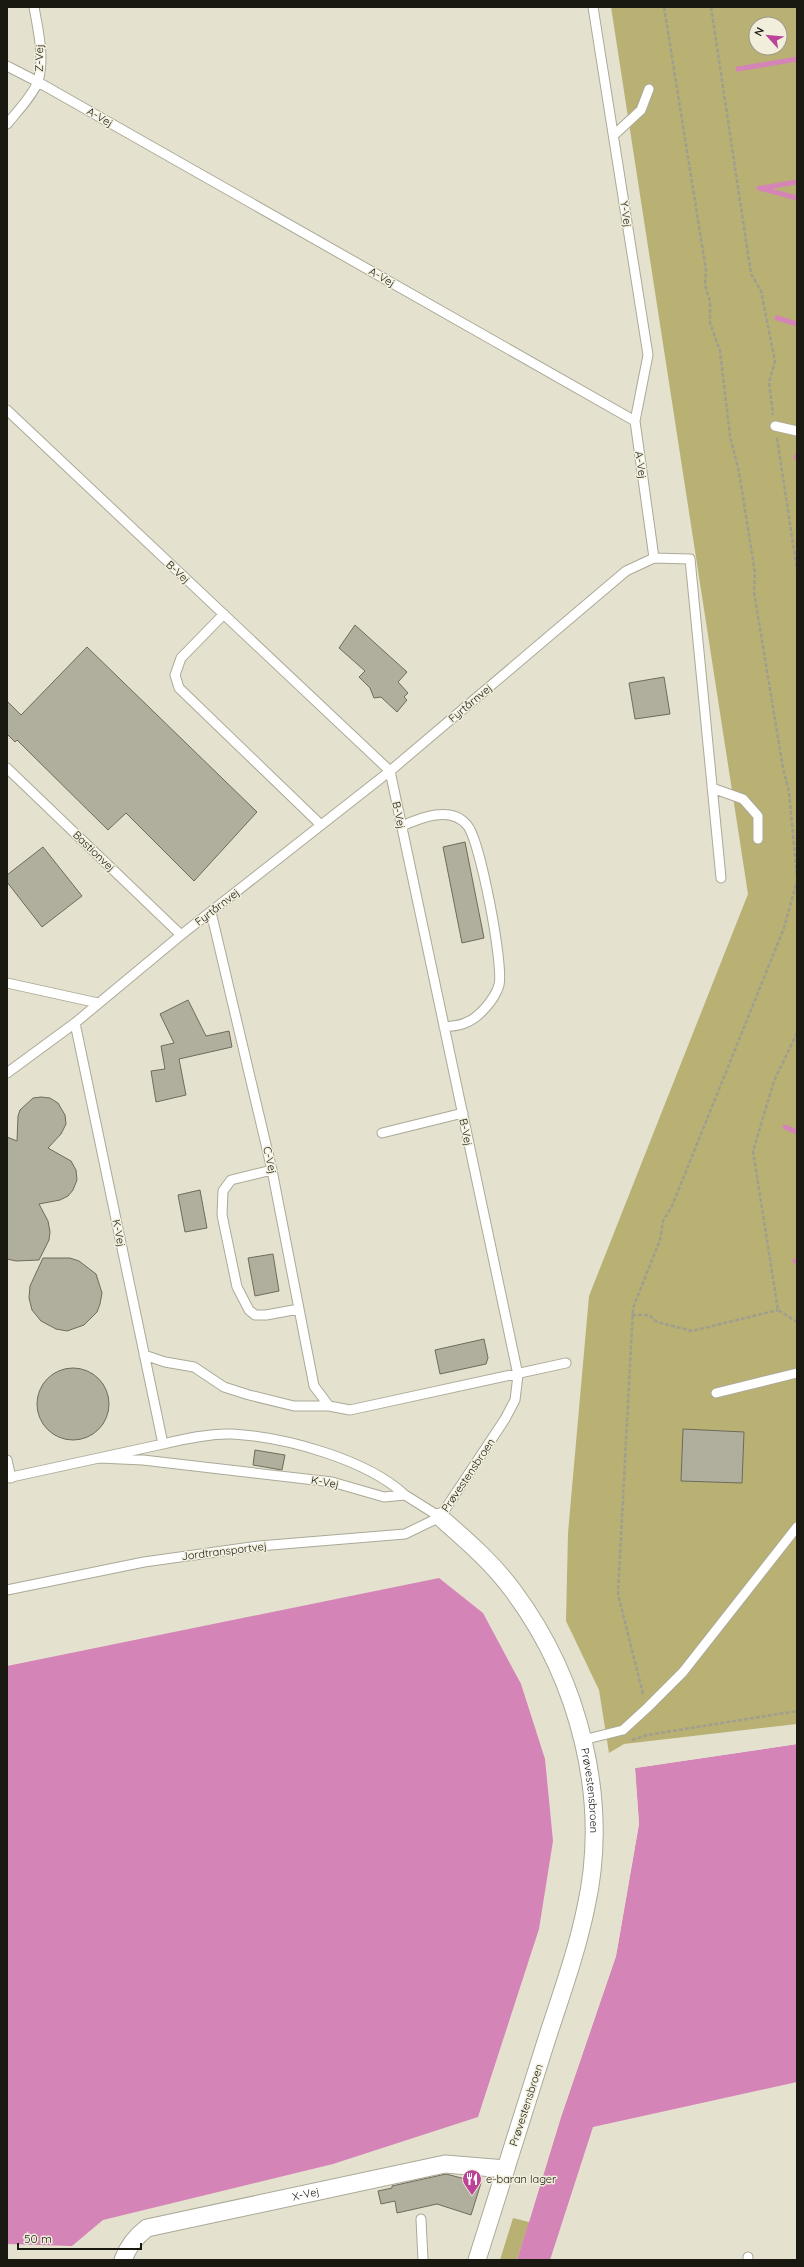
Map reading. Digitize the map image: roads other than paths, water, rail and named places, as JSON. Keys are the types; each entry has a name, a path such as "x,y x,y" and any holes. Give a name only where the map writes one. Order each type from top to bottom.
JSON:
{"street":[{"name":"Prøvestensbroen","path":"440,1517 477,1550 513,1592 544,1638 567,1688 583,1740 592,1795 593,1843 587,1906 572,1960 477,2260"},
{"name":"X-Vej","path":"123,2260 126,2250 135,2238 147,2228 446,2164 506,2169"}],"lane":[{"name":"Z-Vej","path":"7,124 20,109 38,82 41,49 34,7"},
{"name":"Y-Vej","path":"593,7 648,355 635,421"},
{"name":"A-Vej","path":"7,66 38,82 635,421 654,558"},
{"path":"614,135 641,110 649,89"},
{"name":"B-Vej","path":"7,410 390,771 518,1375"},
{"path":"775,426 797,431"},
{"name":"Fyrtårnvej","path":"7,1073 75,1023 181,935 390,771 626,571 654,558 690,559 721,878"},
{"path":"224,614 181,658 174,675 179,688 321,825"},
{"name":"Bastionvej","path":"7,768 181,935"},
{"path":"712,788 744,799 758,816 758,839"},
{"path":"402,826 434,814 451,816 467,824 474,838 491,913 500,967 499,984 487,1006 471,1020 465,1023 444,1027"},
{"name":"C-Vej","path":"211,912 272,1170 314,1386 328,1406"},
{"path":"7,983 98,1003"},
{"name":"K-Vej","path":"75,1023 163,1444"},
{"path":"382,1133 462,1114"},
{"path":"272,1170 231,1180 223,1191 222,1215 231,1261 240,1294 249,1310 255,1315 266,1315 299,1309"},
{"path":"144,1355 165,1362 194,1367 224,1387 235,1392 294,1406 328,1406 350,1410 481,1380 518,1375 566,1363"},
{"path":"716,1393 797,1373"},
{"name":"Prøvestensbroen","path":"440,1517 509,1412 515,1400 518,1375"},
{"name":"K-Vej","path":"9,1478 163,1444 231,1434 292,1444 335,1456 391,1482 440,1517"},
{"name":"K-Vej","path":"99,1458 143,1460 332,1482 384,1497 406,1494"},
{"path":"7,1460 9,1478"},
{"name":"Jordtransportvej","path":"7,1590 144,1562 258,1546 405,1534 440,1517"},
{"path":"583,1740 623,1730 647,1708 683,1672 797,1527"},
{"path":"420,2218 423,2260"}],"waterway":[{"path":"738,69 797,59"},
{"path":"762,188 797,182"},
{"path":"759,188 797,198"},
{"path":"777,318 797,324"},
{"path":"785,1127 797,1132"}],"place":[{"name":"e-baran lager","path":"472,2196"}]}
